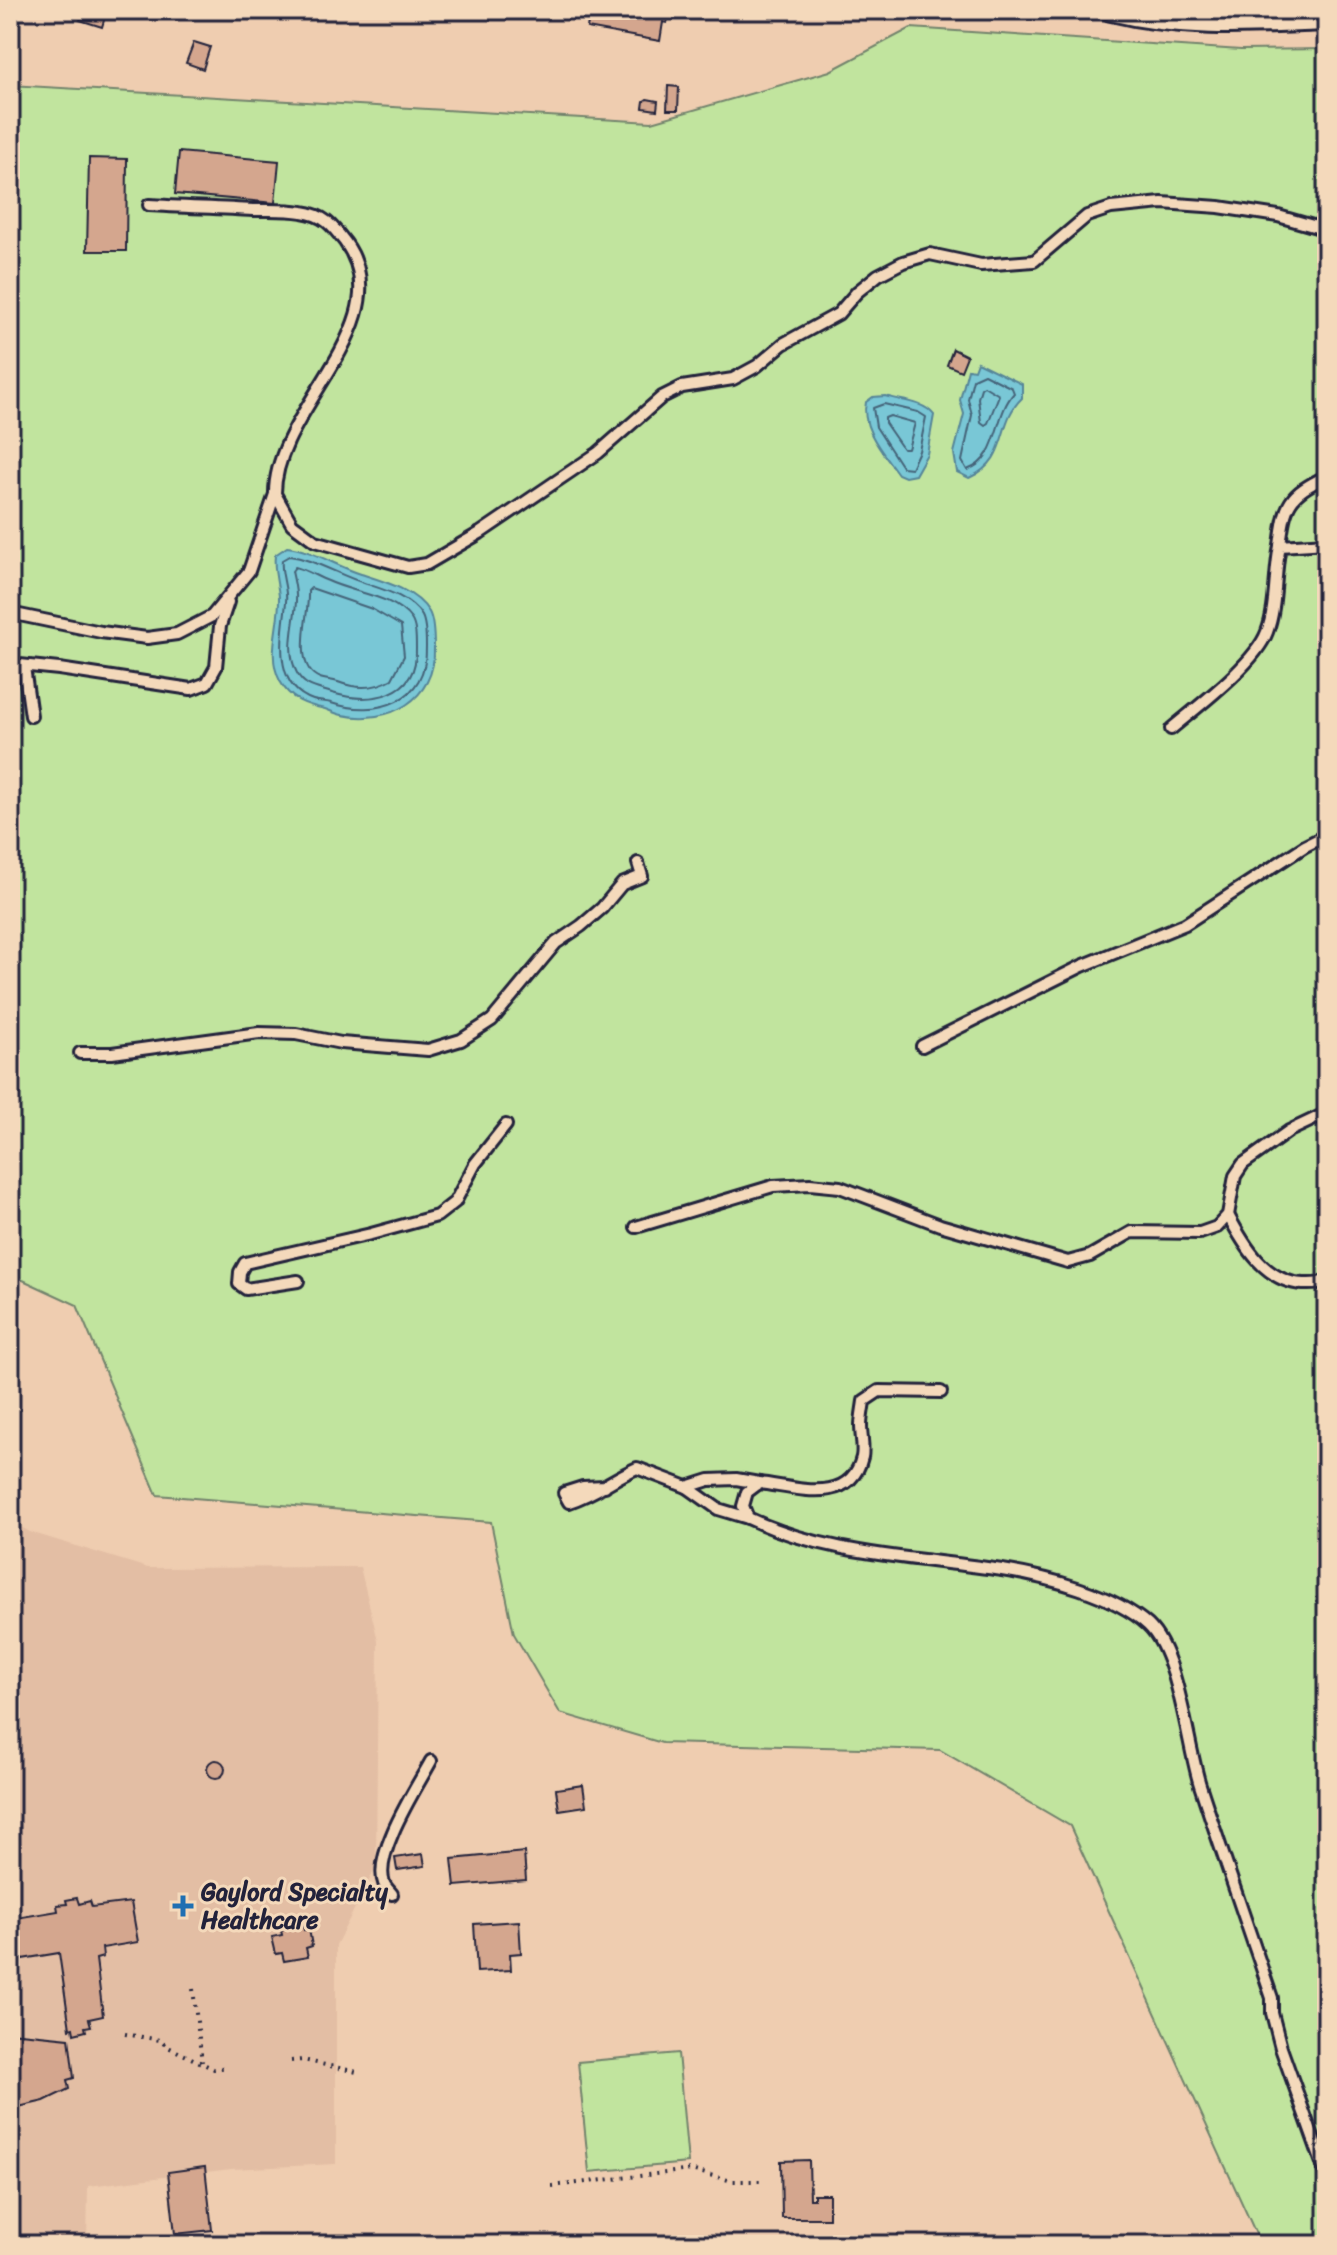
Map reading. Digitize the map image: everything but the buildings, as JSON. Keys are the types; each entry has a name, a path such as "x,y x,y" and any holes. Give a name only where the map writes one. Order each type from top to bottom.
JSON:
{"street":[{"path":"1111,10 1163,20 1217,25 1327,20"}],"lane":[{"path":"275,494 292,524 315,541 408,567 427,564 480,533 598,453 662,397 682,387 733,379 757,366 783,344 838,314 857,292 878,275 903,262 930,254 981,265 1034,261 1087,216 1111,208 1162,203 1278,216 1327,230"},
{"path":"10,613 147,638 177,634 212,616 249,571 275,494 275,481 291,432 344,347 361,297 356,257 329,221 303,212 149,205"},
{"path":"1171,729 1240,669 1266,634 1284,518 1292,498 1302,488 1327,476"},
{"path":"1280,546 1327,543"},
{"path":"10,664 191,689 207,683 216,667 220,626 230,596"},
{"path":"24,667 31,716"},
{"path":"922,1046 1082,966 1185,924 1327,835"},
{"path":"80,1053 112,1053 259,1033 296,1034 341,1043 428,1050 461,1040 492,1020 556,943 602,908 622,884 642,876 638,863"},
{"path":"636,1227 773,1186 810,1184 840,1187 940,1225 1068,1262 1090,1256 1132,1232 1200,1233 1217,1227 1228,1215 1235,1176 1243,1164 1289,1131 1327,1113"},
{"path":"298,1281 246,1289 239,1284 245,1263 437,1216 455,1202 475,1164 506,1125"},
{"path":"1228,1215 1245,1247 1267,1270 1291,1283 1319,1284 1327,1279"},
{"path":"687,1487 709,1480 736,1479 820,1492 841,1486 854,1477 863,1455 861,1423 864,1401 879,1391 941,1392"},
{"path":"605,1486 619,1475 637,1468 687,1487 718,1509 821,1545 1051,1579 1128,1611 1149,1626 1161,1642 1176,1682 1199,1782 1272,1998 1272,2013 1281,2048 1327,2177"},
{"path":"748,1518 743,1506 747,1492 759,1483"},
{"path":"392,1894 384,1883 383,1866 388,1843 431,1761"}],"path":[{"path":"193,1989 202,2063"},
{"path":"125,2034 160,2040 166,2046 214,2069 228,2067"},
{"path":"291,2061 303,2060 357,2072"},
{"path":"552,2186 691,2170 732,2181 764,2181"}],"shaded area":[{"name":"Gaylord Specialty Healthcare","path":"10,1521 30,1532 148,1568 360,1567 378,1641 376,1867 336,1945 336,2164 231,2169 88,2186 87,2245 10,2245"}],"green space":[{"path":"911,28 1241,50 1327,49 1327,2245 1261,2245 1070,1826 940,1750 662,1743 560,1713 514,1634 491,1522 157,1495 77,1305 10,1274 10,85 652,122 830,71"},
{"path":"678,2053 688,2163 589,2172 578,2062"}],"water":[{"path":"977,362 1022,384 1022,398 1008,419 991,461 969,478 957,472 954,453 964,414 960,400 968,369 974,370"},
{"path":"885,396 918,404 934,415 927,454 915,475 905,477 898,474 880,449 866,421 866,402 873,397"},
{"path":"287,547 306,551 389,583 423,604 433,624 433,666 418,695 406,705 376,716 342,715 299,701 284,687 274,661 279,608 275,555"}],"place":[{"name":"Gaylord Specialty Healthcare","path":"183,1906"}]}
